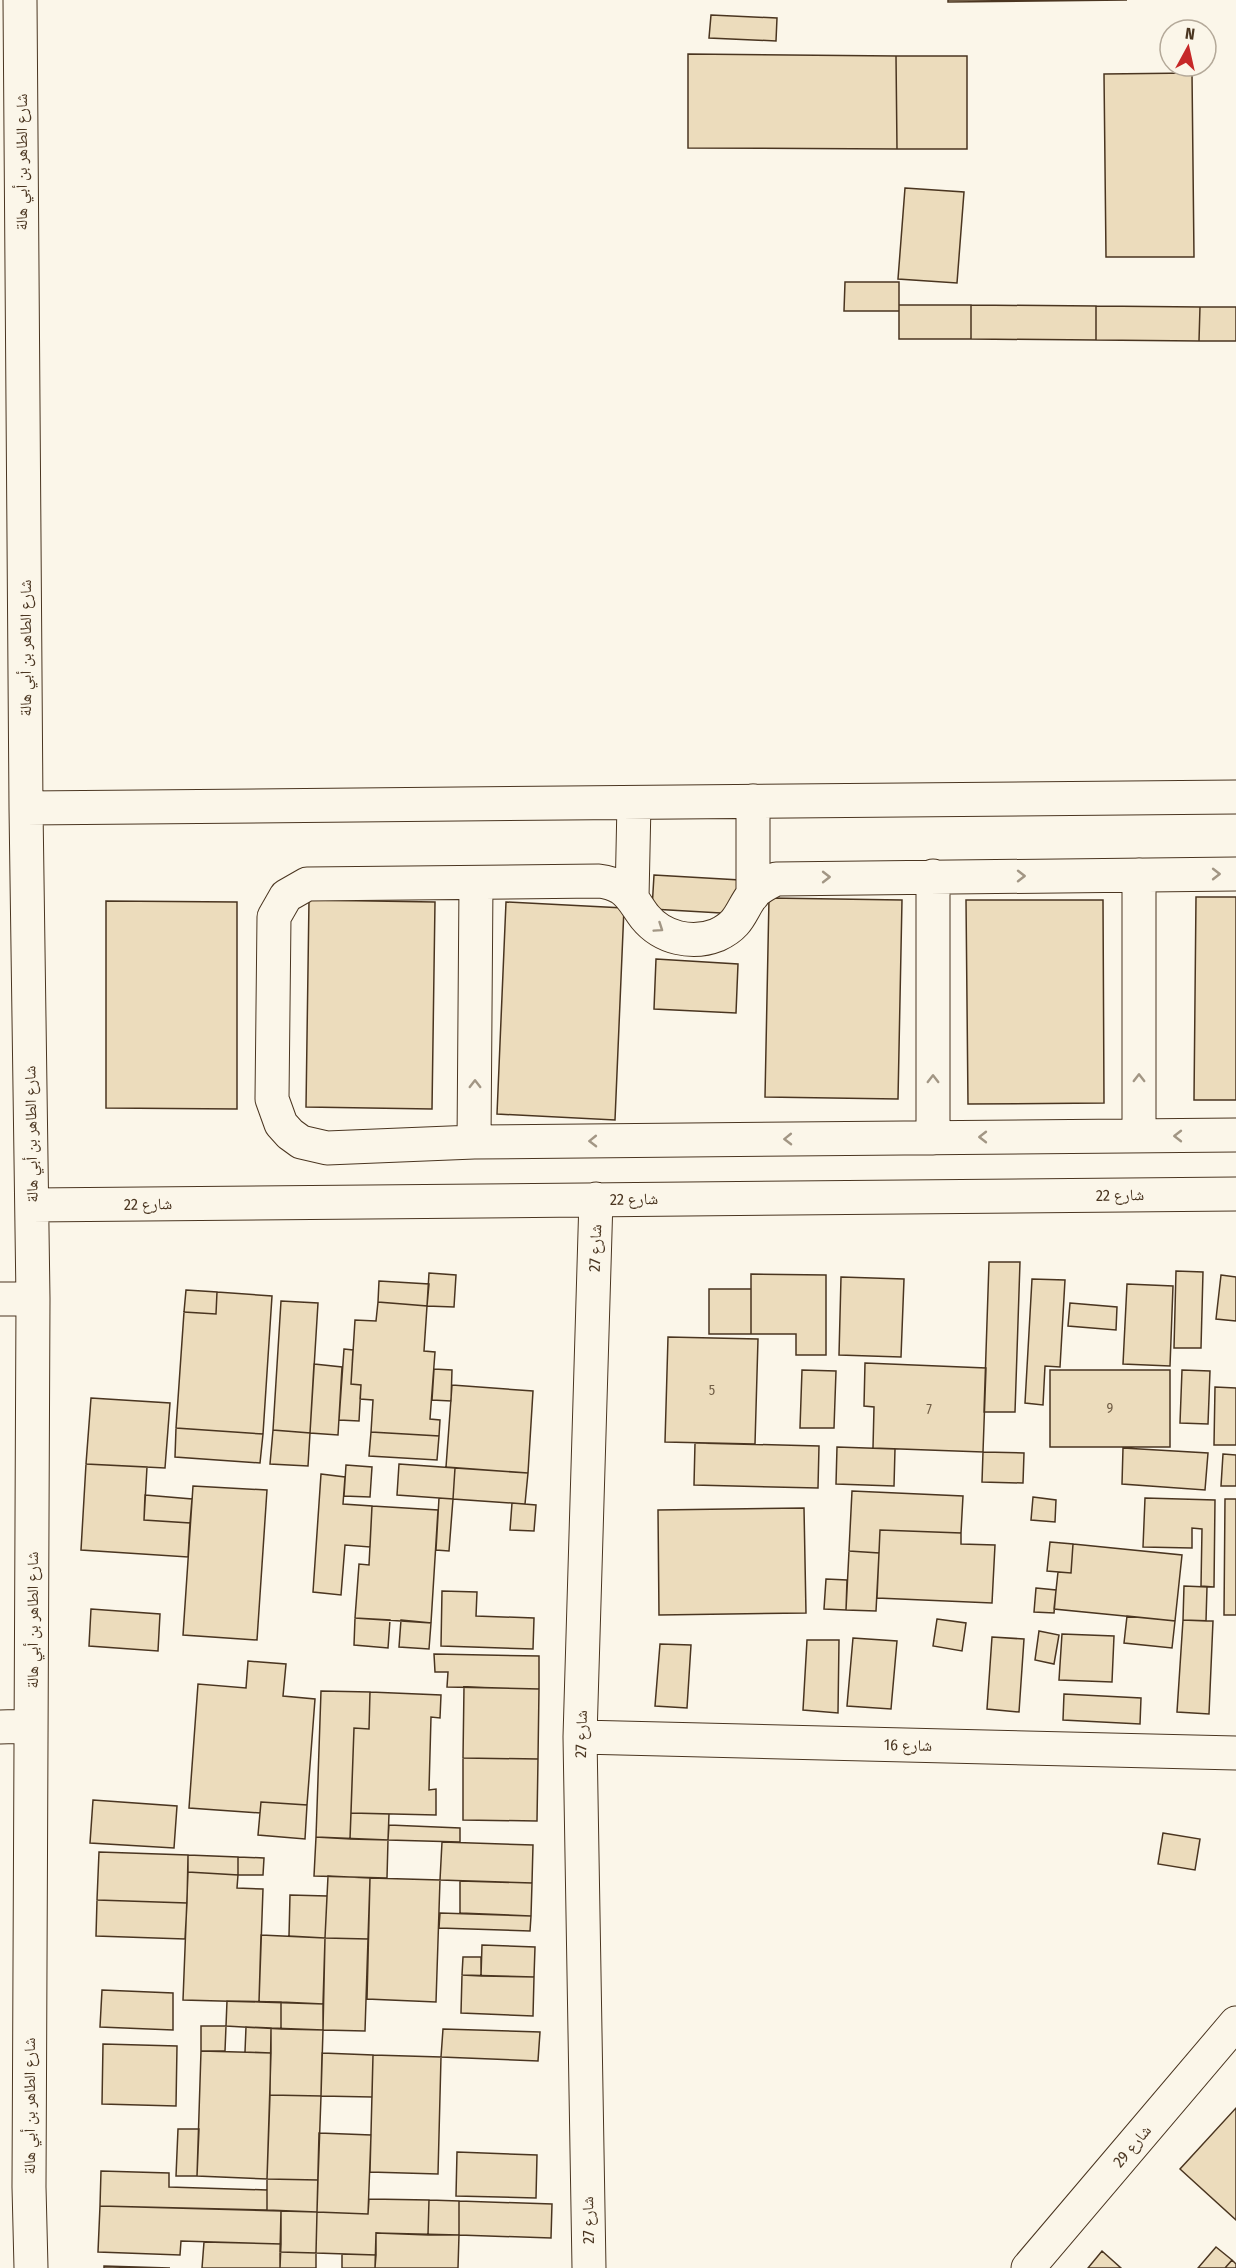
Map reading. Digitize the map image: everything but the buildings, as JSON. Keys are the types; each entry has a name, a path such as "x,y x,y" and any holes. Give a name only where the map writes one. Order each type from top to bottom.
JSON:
{"street":[{"name":"شارع الطاهر بن أبي هالة","path":"20,0 12,382 17,822 32,1205 33,1299 16,1726 14,2187 31,2268"},
{"path":"17,822 634,802 1236,797"},
{"path":"753,801 753,895"},
{"path":"632,898 634,802"},
{"path":"1236,874 790,877 764,884 729,928 716,935 686,940 657,929 622,889 599,880 307,884 286,896 274,917 272,1099 281,1124 290,1134 300,1142 327,1148 474,1142 1236,1135"},
{"path":"1139,875 1139,1136"},
{"path":"933,876 933,1138"},
{"path":"474,1142 476,883"},
{"name":"شارع 22","path":"32,1205 1236,1194"},
{"name":"شارع 27","path":"588,2268 580,1737 596,1199"},
{"path":"0,1299 33,1299"},
{"name":"شارع 16","path":"580,1737 1236,1753"},
{"name":"شارع 29","path":"1028,2268 1236,2023"}]}
